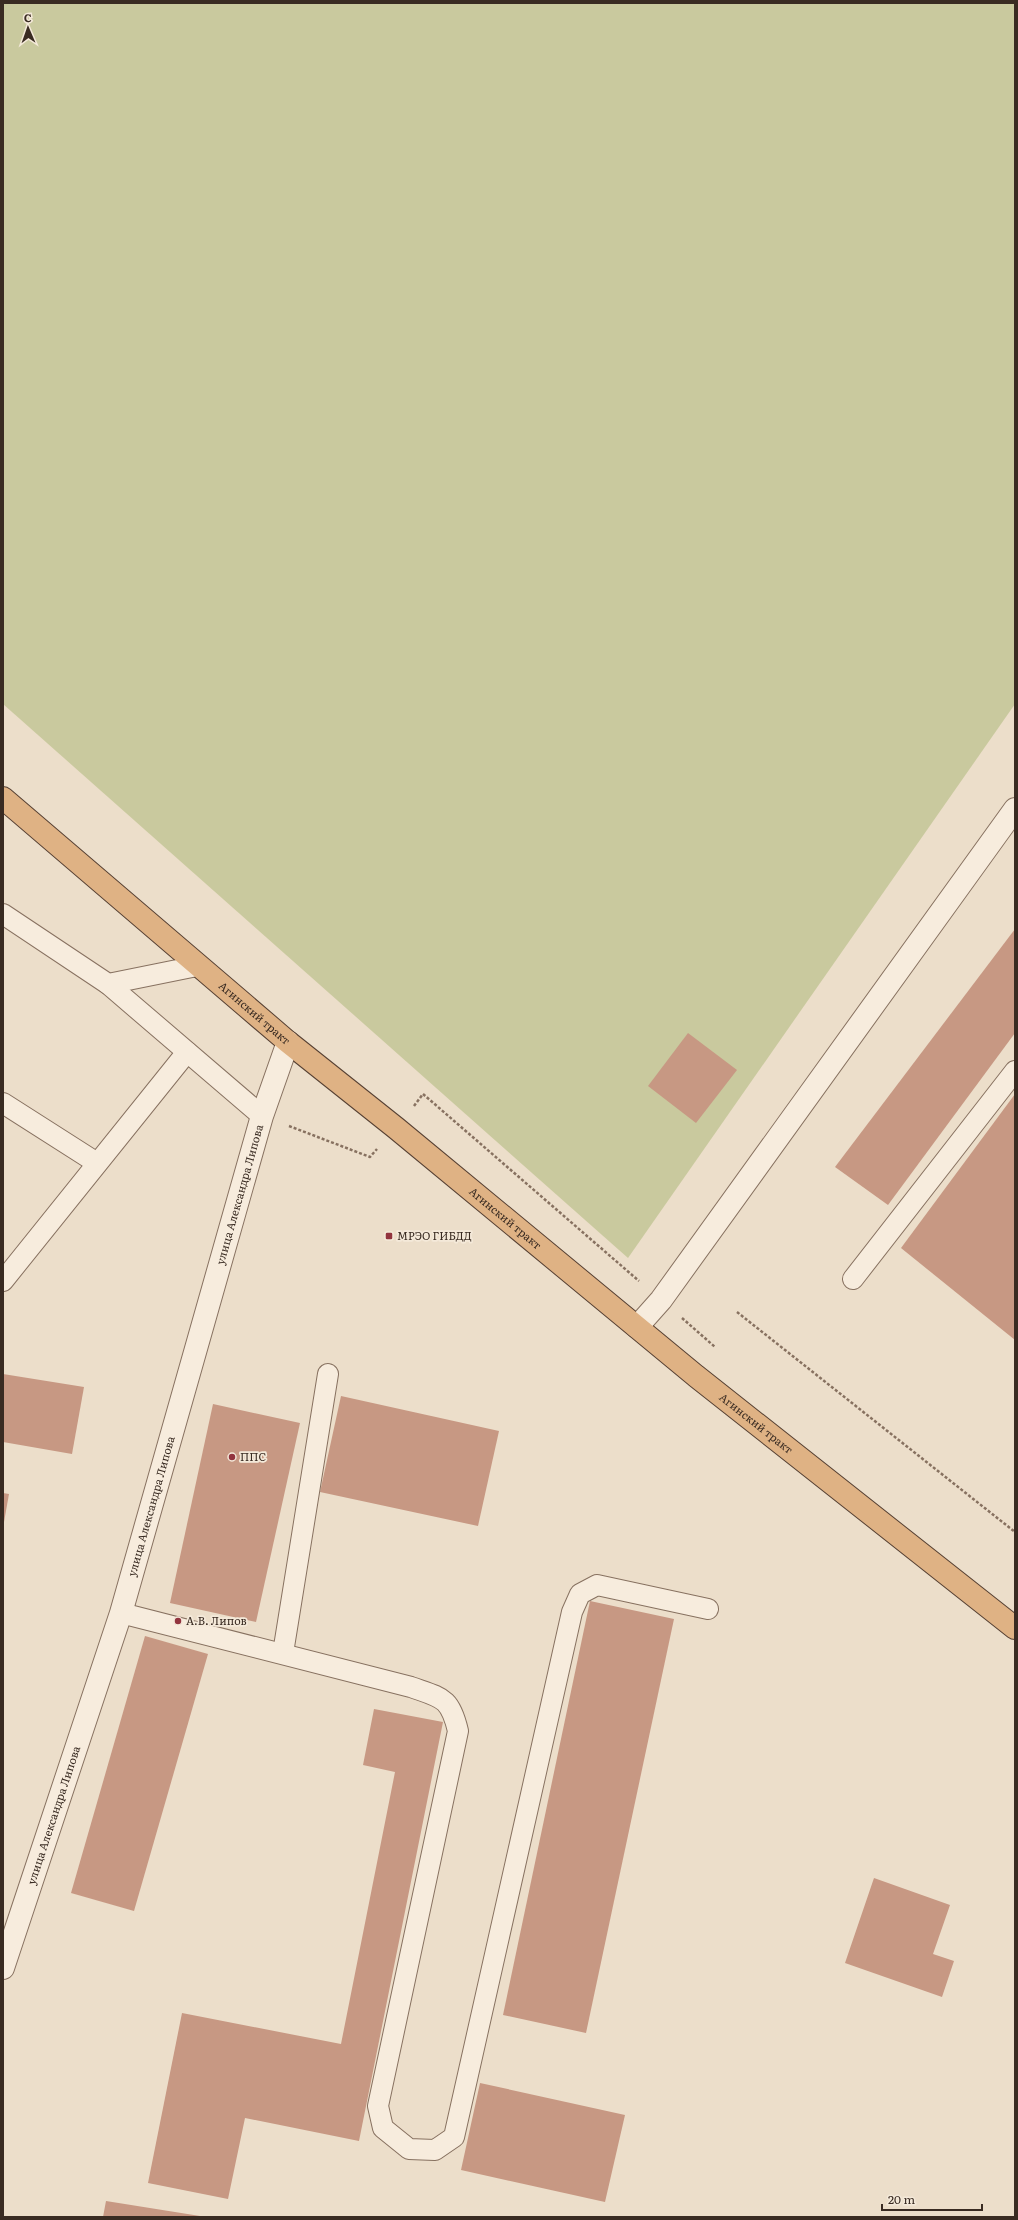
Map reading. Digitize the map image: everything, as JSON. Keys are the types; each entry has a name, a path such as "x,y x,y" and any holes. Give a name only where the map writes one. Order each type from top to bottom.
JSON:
{"highway":[{"name":"Агинский тракт","path":"3,798 197,966 288,1042 637,1326 696,1376 1015,1628"}],"street":[{"path":"637,1326 661,1300 1015,809"},
{"name":"улица Александра Липова","path":"3,1968 121,1613 262,1116 288,1042"}],"lane":[{"path":"3,914 108,984 262,1116"},
{"path":"108,984 197,966"},
{"path":"3,1281 187,1052"},
{"path":"853,1279 1015,1070"},
{"path":"3,1103 98,1163"},
{"path":"283,1653 328,1374"},
{"path":"121,1613 283,1653 411,1687 443,1698 453,1712 458,1731 378,2106 382,2128 409,2149 435,2150 454,2137 571,1620 580,1594 597,1585 708,1609"}],"path":[{"path":"423,1094 715,1347"},
{"path":"262,1116 370,1157"},
{"path":"737,1312 1015,1532"}],"green space":[{"path":"3,3 1015,3 1015,704 628,1258 3,704"}],"building":[{"path":"1015,929 1015,1033 888,1205 835,1167"},
{"path":"688,1033 737,1070 696,1123 648,1086"},
{"path":"1015,1094 1015,1340 901,1248"},
{"path":"3,1374 84,1387 72,1454 3,1442"},
{"path":"341,1396 499,1431 478,1526 320,1492"},
{"path":"213,1404 300,1423 256,1622 170,1603"},
{"path":"3,1493 9,1494 4,1522 3,1522"},
{"path":"590,1601 674,1619 586,2033 503,2015"},
{"path":"145,1636 208,1654 134,1911 71,1893"},
{"path":"374,1709 443,1722 359,2141 245,2118 228,2199 148,2183 182,2013 341,2044 395,1772 363,1765"},
{"path":"874,1878 950,1905 933,1954 954,1961 942,1997 845,1963"},
{"path":"480,2083 625,2115 605,2202 461,2170"},
{"path":"106,2201 200,2216 103,2217"}],"place":[{"name":"МРЭО ГИБДД","path":"389,1236"},
{"name":"ППС","path":"232,1457"},
{"name":"А.В. Липов","path":"178,1621"}]}
